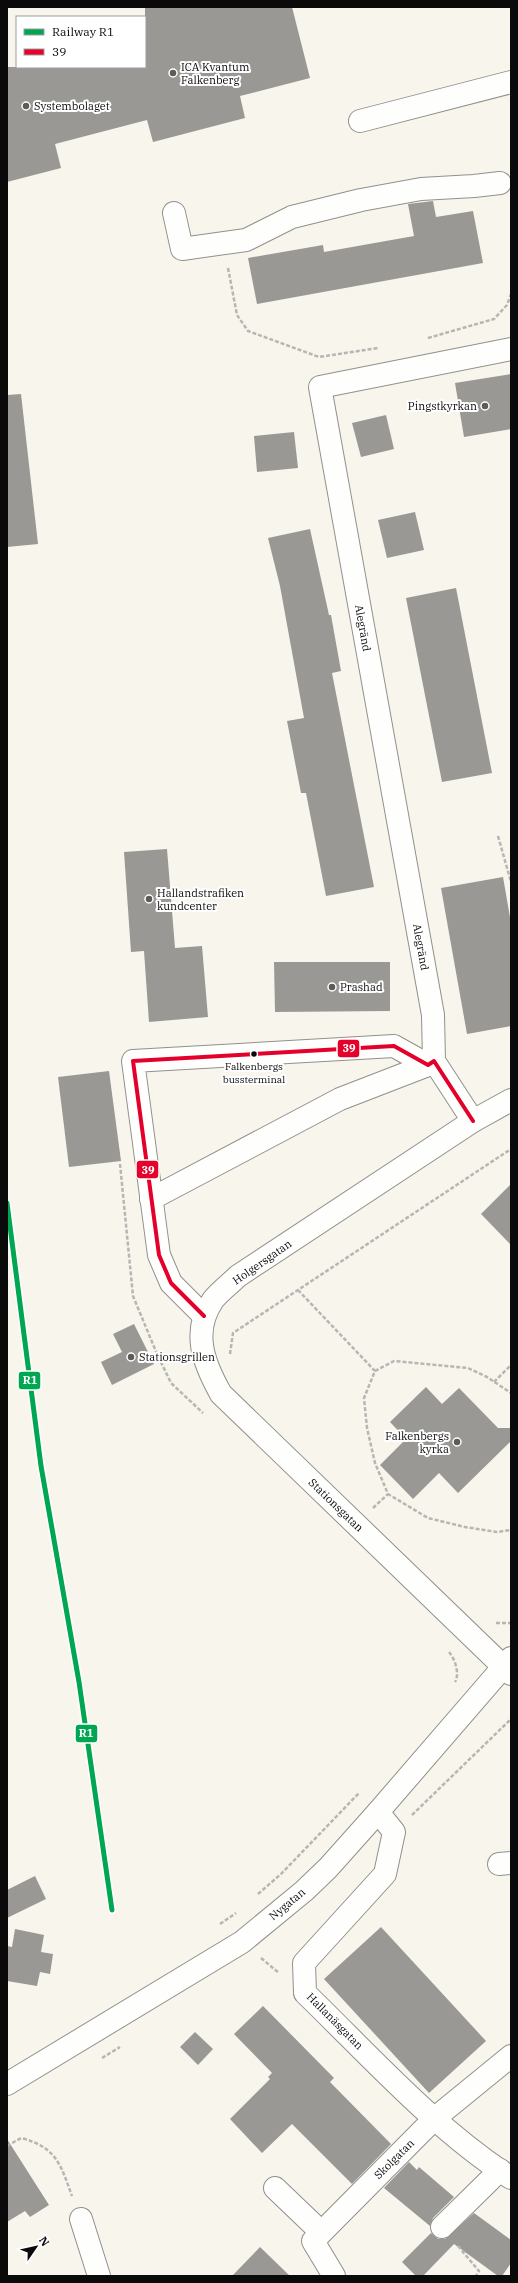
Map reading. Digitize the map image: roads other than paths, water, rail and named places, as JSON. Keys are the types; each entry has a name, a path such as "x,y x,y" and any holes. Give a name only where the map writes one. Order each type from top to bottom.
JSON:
{"street":[{"path":"360,121 511,82"},
{"path":"174,213 182,249 246,240 292,218 362,200 421,188 474,186 500,182"},
{"name":"Alegränd","path":"431,1063 433,1015 320,387 511,349"},
{"path":"204,1316 171,1283 159,1255 133,1061 394,1046 431,1063 473,1121"},
{"path":"151,1200 340,1099 431,1063"},
{"name":"Holgersgatan","path":"204,1316 214,1299 238,1276 473,1121 511,1100"},
{"name":"Stationsgatan","path":"204,1316 201,1344 207,1369 221,1394 509,1667"},
{"name":"Nygatan","path":"7,2084 242,1942 318,1878 509,1667"},
{"name":"Hallanäsgatan","path":"378,1812 394,1832 385,1874 304,1963 305,1993 435,2118 505,2174"},
{"name":"Skolgatan","path":"321,2232 435,2118 511,2056"},
{"path":"442,2227 505,2174"},
{"path":"275,2188 321,2232 313,2241 334,2276"},
{"path":"81,2219 98,2276"}],"rail line":[{"name":"R1","path":"7,1203 41,1466 79,1682 112,1910"}],"place":[{"name":"ICA Kvantum Falkenberg","path":"173,73"},
{"name":"Systembolaget","path":"26,106"},
{"name":"Pingstkyrkan","path":"485,406"},
{"name":"Hallandstrafiken kundcenter","path":"149,899"},
{"name":"Prashad","path":"332,987"},
{"name":"Falkenbergs bussterminal","path":"254,1054"},
{"name":"Stationsgrillen","path":"131,1357"},
{"name":"Falkenbergs kyrka","path":"457,1442"}]}
